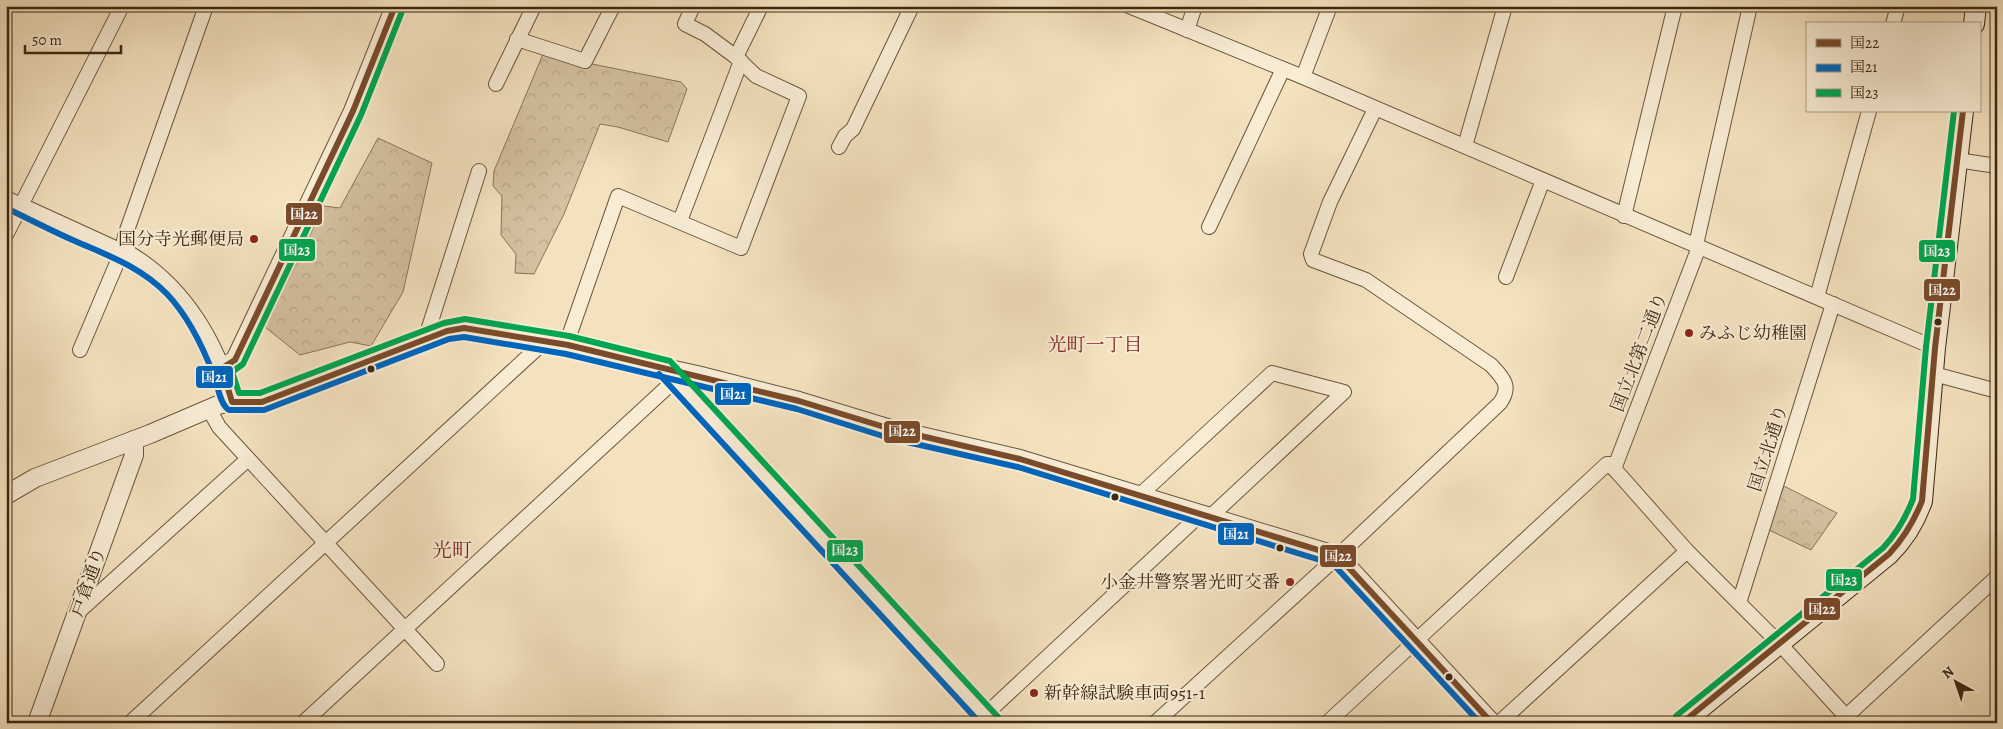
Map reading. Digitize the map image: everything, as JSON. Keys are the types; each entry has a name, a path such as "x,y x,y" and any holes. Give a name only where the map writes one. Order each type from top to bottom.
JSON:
{"main road":[{"path":"1974,22 1976,6"},
{"path":"1682,723 1889,554 1898,545 1917,516 1922,502 1935,348 1963,112"}],"street":[{"path":"6,235 122,6"},
{"path":"80,350 122,251 125,236 206,6"},
{"path":"496,84 534,6"},
{"path":"517,39 585,62 613,6"},
{"path":"566,345 618,196 741,248 798,96 756,76 739,59 705,34 685,24 693,6"},
{"path":"680,221 739,59 761,6"},
{"path":"839,147 845,136 853,129 912,6"},
{"path":"1130,6 1303,77 1935,348"},
{"path":"1186,30 1196,6"},
{"path":"1303,77 1330,6"},
{"path":"1465,146 1505,6"},
{"path":"1624,216 1675,6"},
{"name":"国立北第二通り","path":"1614,469 1697,246 1750,6"},
{"path":"1894,22 1898,6"},
{"path":"222,368 235,360 322,180 353,111 392,7"},
{"path":"1210,227 1283,69"},
{"path":"1155,723 1338,556 1500,403 1506,394 1505,380 1491,365 1366,280 1313,260 1312,254 1330,202 1375,109"},
{"path":"1817,297 1869,112"},
{"path":"1957,160 1997,166"},
{"path":"425,340 479,171"},
{"path":"1506,277 1543,180"},
{"path":"6,198 142,262 185,302 199,322 222,368 232,402"},
{"name":"国立北通り","path":"1738,603 1833,304"},
{"path":"6,495 35,478 209,409 232,402 262,402 447,331 464,328 566,345 670,373 799,401 891,429 1020,459 1338,556 1417,639 1492,723"},
{"path":"130,723 545,341"},
{"path":"303,723 405,629 670,373"},
{"path":"670,373 989,719 1206,515 1344,392 1272,373 1139,496"},
{"path":"1934,374 1997,390"},
{"path":"209,409 219,427 437,664"},
{"name":"戸倉通り","path":"36,723 134,455 134,440"},
{"path":"76,615 248,459"},
{"path":"1326,723 1607,464 1614,469 1687,550 1780,644 1846,721 1997,577"},
{"path":"1499,723 1687,550"}],"green space":[{"path":"543,54 681,82 687,89 668,142 618,127 600,124 564,214 534,274 515,273 516,254 501,235 502,196 493,186 494,171"},
{"path":"378,138 432,163 403,292 371,346 350,342 300,355 265,327 324,206 340,208"},
{"path":"1784,486 1837,513 1811,550 1767,529"}],"transit line":[{"name":"国22","path":"395,6 353,111 235,360 222,368 232,402 262,402 447,331 464,328 568,345 799,401 891,429 1020,459 1338,556 1492,723"},
{"name":"国23","path":"403,9 361,115 243,364 232,372 239,393 260,393 444,323 465,319 569,336 670,361 998,717"},
{"name":"国23","path":"1676,716 1883,548 1897,531 1913,499 1926,347 1954,112"},
{"name":"国22","path":"1682,723 1889,554 1904,535 1919,508 1922,501 1935,348 1963,112"},
{"name":"国21","path":"6,208 124,263 146,276 167,294 182,312 195,333 210,365 221,400 229,410 264,410 449,339 464,337 566,354 797,409 889,438 1018,467 1333,564 1480,723"},
{"name":"国21","path":"659,374 980,723"}],"place":[{"name":"国分寺光郵便局","path":"254,239"},
{"name":"みふじ幼稚園","path":"1689,333"},
{"name":"小金井警察署光町交番","path":"1290,582"},
{"name":"新幹線試験車両951-1","path":"1034,693"}],"district":[{"name":"光町一丁目","path":"1095,345"},
{"name":"光町","path":"452,550"}]}
